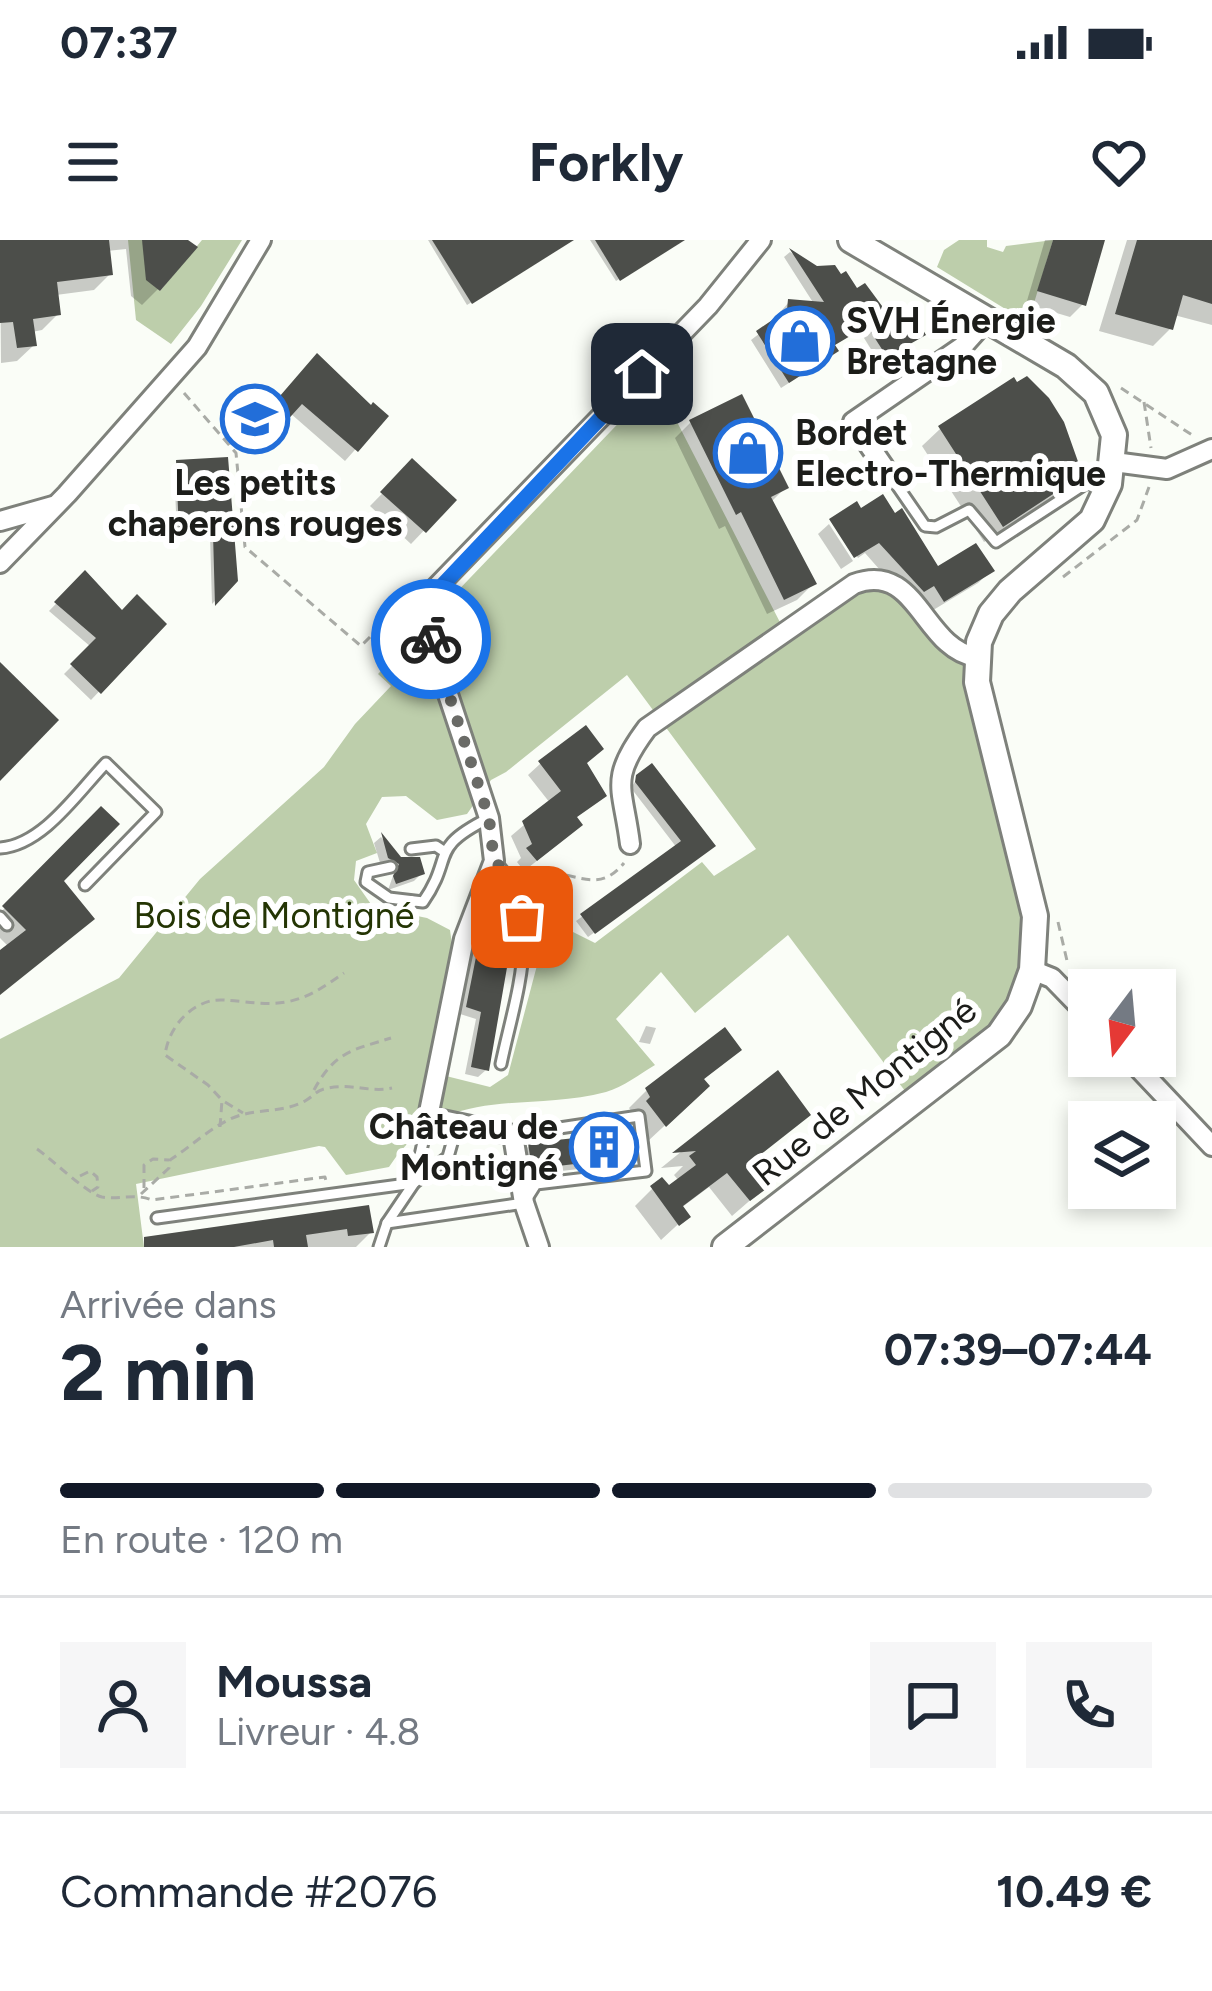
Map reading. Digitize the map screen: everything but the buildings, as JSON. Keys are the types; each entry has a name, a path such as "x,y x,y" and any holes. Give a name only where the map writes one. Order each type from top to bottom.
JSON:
{"street":[{"path":"0,563 197,347 261,240"},
{"path":"393,632 723,289 761,240"},
{"path":"629,844 621,774 625,757 647,728 854,584 873,579 900,587 944,641 976,657 991,614 1010,591 1091,520 1111,473 1114,435 1096,393 1066,366 884,249 851,240"},
{"path":"884,467 853,422 962,347 988,319"},
{"path":"1111,473 1178,467 1212,449"},
{"path":"0,521 57,504"},
{"path":"436,592 430,622 433,649 489,818 494,861 464,939 428,1117 513,1135 524,1203 539,1247"},
{"name":"Rue de Montigné","path":"725,1247 999,1036 1019,1006 1032,970 1035,916 982,706 976,657"},
{"path":"1032,970 1052,978 1068,994"},
{"path":"1147,1077 1212,1146"}],"lane":[{"path":"884,467 925,526 936,527 969,509 996,542 1085,484 1111,473"},
{"path":"0,848 43,829 106,763 156,812 85,885"},
{"path":"391,867 368,872 365,882 389,898 423,902 438,881 442,850 462,832 489,818"},
{"path":"411,849 436,846 442,850"},
{"path":"494,861 511,877 525,944 501,1064"},
{"path":"387,1223 524,1203 536,1184 646,1171 639,1116 513,1135"},
{"path":"414,1183 428,1117"},
{"path":"379,1247 387,1223 414,1183 448,1156 458,1122"},
{"path":"157,1218 414,1183"}],"path":[{"path":"171,377 236,454 244,547 361,646 381,626 393,632"},
{"path":"1058,580 1137,520 1151,467 1144,402 1212,449"},
{"path":"511,877 553,873 601,880 620,868 628,857 629,844"},
{"path":"1056,915 1070,971 1065,991"},
{"path":"244,1114 165,1055 167,1035 209,1001 257,1006 301,998 344,973"},
{"path":"145,1190 144,1165 153,1159 170,1160 244,1114 274,1112 308,1100 339,1056 392,1038"},
{"path":"314,1092 331,1087 359,1086 376,1092 392,1088"},
{"path":"220,1127 222,1100"},
{"path":"37,1149 104,1198 140,1195 152,1201 325,1178 330,1195"},
{"path":"140,1195 169,1168 170,1160"},
{"path":"77,1178 90,1171 97,1177 98,1187 91,1192"}],"green space":[{"path":"128,240 142,240 160,291 202,240 242,240 171,344 136,320"},
{"path":"959,240 987,240 987,247 1003,252 1006,246 1053,240 1028,323 937,267 944,250"},
{"name":"Bois de Montigné","path":"657,383 786,634 839,598 874,587 889,591 918,612 966,666 964,689 994,796 1022,927 1020,986 986,1033 908,1095 788,935 695,1013 661,972 616,1019 655,1065 612,1090 461,1111 411,1140 389,1167 346,1175 325,1147 319,1146 136,1184 144,1247 0,1247 0,1039 119,978 200,879 324,767 391,686 378,674","holes":["627,675 756,849 714,876 702,862 595,943 549,920 508,1075 490,1087 446,1076 454,958 450,930 427,918 373,907 354,880 356,861 377,853 366,824 382,797 406,796 437,820 467,814 491,780"]}],"way so far":[{"path":"431,639 489,818 494,861 511,877 522,917"}],"place":[{"name":"SVH Énergie Bretagne","path":"800,341"},
{"name":"Les petits chaperons rouges","path":"255,419"},
{"name":"Bordet Electro-Thermique","path":"748,453"},
{"name":"Château de Montigné","path":"604,1147"}],"route":[{"path":"431,639 436,592 642,374"}]}
